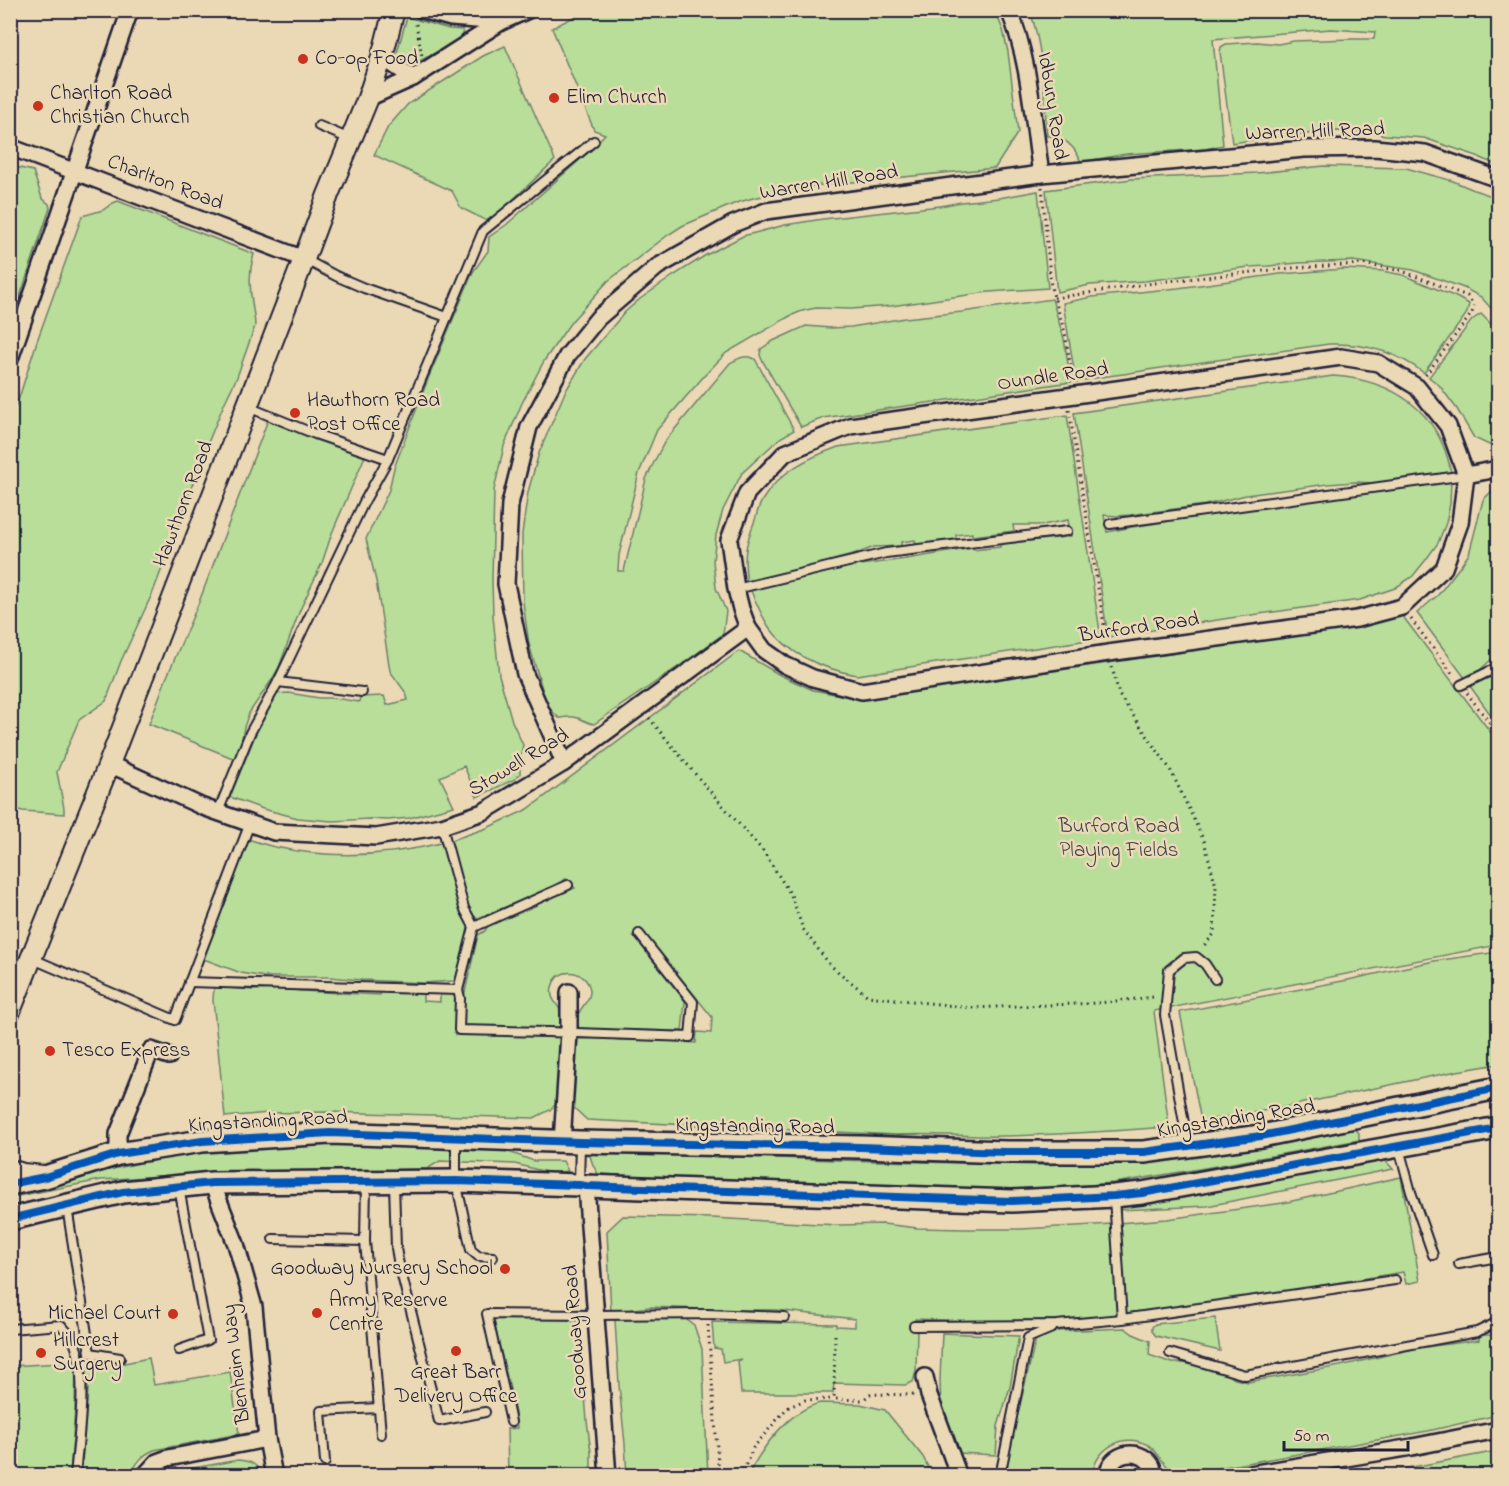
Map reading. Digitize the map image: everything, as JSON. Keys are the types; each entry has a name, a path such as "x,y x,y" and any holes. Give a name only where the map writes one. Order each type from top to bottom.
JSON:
{"main road":[{"name":"Kingstanding Road","path":"10,1184 45,1177 118,1154 201,1141 330,1133 571,1142 1006,1152 1144,1152 1261,1136 1498,1088"},
{"path":"10,1219 123,1192 212,1183 456,1181 1012,1201 1114,1196 1142,1193 1498,1128"}],"street":[{"path":"10,359 129,10"},
{"name":"Hawthorn Road","path":"10,1011 109,764 328,195 368,98 394,10"},
{"path":"368,98 419,75 501,22 528,10"},
{"name":"Idbury Road","path":"1010,10 1018,31 1025,64 1041,174"},
{"path":"419,16 501,22"},
{"path":"381,57 419,75"},
{"name":"Charlton Road","path":"10,147 304,259"},
{"name":"Warren Hill Road","path":"564,763 525,674 506,584 510,504 529,427 567,356 598,318 657,267 733,224 766,211 1041,174 1304,150 1375,148 1425,153 1498,179"},
{"name":"Oundle Road","path":"748,628 736,589 729,540 747,493 785,453 850,426 1341,357 1378,363 1417,387 1448,426 1466,475"},
{"path":"1466,475 1498,469"},
{"name":"Burford Road","path":"748,628 764,650 785,664 813,678 861,691 1108,653 1357,619 1402,607 1444,568 1460,523 1466,475"},
{"name":"Stowell Road","path":"109,764 203,807 274,832 376,837 442,826 483,812 564,763 748,628"},
{"path":"569,992 571,1142"},
{"path":"118,1154 118,1134 151,1050 169,1056"},
{"path":"10,1170 45,1177"},
{"name":"Blenheim Way","path":"212,1183 236,1244 254,1307 267,1439 274,1476"},
{"name":"Goodway Road","path":"582,1185 608,1476"},
{"path":"925,1377 928,1395 959,1476"},
{"path":"1238,1476 1498,1430"},
{"name":"Blenheim Way","path":"144,1476 157,1462 168,1458 267,1439"},
{"path":"1107,1476 1116,1459 1125,1454 1136,1454 1145,1458 1152,1466 1155,1476"}],"lane":[{"path":"319,126 351,139"},
{"path":"218,812 250,733 278,682 364,502 388,459 483,231 594,141"},
{"path":"304,259 355,284 447,317"},
{"path":"247,407 315,434 388,459"},
{"path":"1110,524 1466,475"},
{"path":"736,589 886,553 1067,531"},
{"path":"1461,685 1494,669 1498,663"},
{"path":"278,682 362,692"},
{"path":"32,959 175,1020 250,824"},
{"path":"442,826 464,909 474,927 458,990 459,1030 690,1037 693,1002 639,934"},
{"path":"474,927 568,885"},
{"path":"1186,1147 1165,1015 1169,970 1184,958 1196,957 1205,964 1215,979"},
{"path":"189,981 458,990"},
{"path":"456,1138 456,1181 471,1250 478,1256 493,1257"},
{"path":"571,1142 582,1185"},
{"path":"1399,1146 1411,1192 1432,1255"},
{"path":"394,1181 398,1260 438,1421 485,1412"},
{"path":"366,1182 365,1241 381,1434"},
{"path":"179,1186 208,1340 179,1350"},
{"path":"1114,1196 1122,1319"},
{"path":"67,1205 90,1353 120,1358"},
{"path":"273,1239 365,1241"},
{"path":"1459,1264 1498,1257"},
{"path":"914,1326 1057,1325 1122,1319 1395,1280"},
{"path":"511,1422 487,1314 707,1314 784,1317"},
{"path":"1170,1353 1245,1375 1477,1332 1498,1322"},
{"path":"1000,1476 1028,1338 1057,1325"},
{"path":"10,1329 61,1326 72,1338 79,1354 81,1377 75,1476"},
{"path":"325,1462 321,1411 379,1408"}],"path":[{"path":"419,16 419,75"},
{"path":"1041,174 1052,287 1065,333 1071,396 1108,653 1119,695 1170,769 1204,842 1216,886 1214,934 1196,957"},
{"path":"1054,298 1168,281 1292,268 1362,264 1402,271 1467,296 1474,305 1472,313 1417,387"},
{"path":"1402,607 1498,734"},
{"path":"640,708 763,852 791,895 803,929 830,965 868,996 972,1008 1098,1003 1167,996"},
{"path":"707,1314 719,1476"},
{"path":"834,1399 835,1335"},
{"path":"741,1476 753,1448 788,1408 806,1400 863,1400 870,1394 928,1395"}],"green space":[{"path":"587,10 995,11 1003,30 1008,52 1018,132 995,168 812,186 736,203 682,226 668,235 608,281 571,322 544,361 522,403 504,446 494,490 492,580 499,675 512,721 523,745 520,774 515,779 477,797 464,766 440,777 454,806 409,818 388,820 332,821 298,818 230,797 272,694 289,693 359,702 360,697 384,696 387,705 408,700 406,693 390,671 376,581 366,539 389,490 394,468 428,379 473,272 488,251 489,237 506,225 583,157 605,134 594,130 552,28"},
{"path":"1030,11 1498,11 1498,166 1477,156 1424,138 1369,132 1337,131 1232,143 1221,47 1226,44 1257,42 1278,44 1294,41 1374,39 1375,32 1331,29 1213,39 1223,145 1205,149 1126,154 1081,162 1068,143 1059,138 1047,136 1041,57"},
{"path":"407,17 449,29 463,30 463,36 412,65 404,63 396,56"},
{"path":"505,46 555,160 489,222 461,208 452,191 374,155 388,127 408,104 483,56"},
{"path":"11,166 33,171 42,198 50,208 11,323"},
{"path":"1324,166 1406,168 1453,181 1498,198 1498,316 1481,297 1464,288 1413,270 1353,261 1249,267 1145,281 1090,285 1057,292 1046,190 1132,179 1257,173"},
{"path":"1038,191 1048,288 989,292 891,306 851,309 816,308 802,311 726,353 705,375 657,430 639,473 619,555 618,571 624,571 646,479 665,441 730,363 739,358 755,359 794,430 780,438 742,473 723,510 716,535 713,561 716,588 726,611 723,634 594,724 574,717 559,718 547,706 529,644 523,602 522,534 528,492 539,453 565,392 585,359 625,312 673,276 706,255 743,236 785,225 823,219 940,206"},
{"path":"118,201 254,254 250,284 255,326 237,377 200,462 153,592 121,661 106,701 79,720 57,772 64,814 23,811 10,808 11,417 82,216 103,210"},
{"path":"1344,269 1382,271 1403,275 1469,304 1467,313 1424,373 1403,359 1379,350 1354,345 1329,344 1076,382 1063,303 1092,297 1280,274"},
{"path":"1052,299 1064,339 1071,382 823,418 801,427 760,355 761,349 773,341 806,326 851,327"},
{"path":"1481,314 1498,331 1498,449 1474,438 1457,409 1439,385 1429,377 1472,320"},
{"path":"1333,376 1375,384 1410,402 1436,431 1445,450 1451,472 1376,483 1328,484 1246,495 1205,505 1129,515 1104,515 1107,532 1246,509 1451,480 1450,504 1438,543 1412,577 1395,588 1360,600 1108,637 1074,413"},
{"path":"1067,415 1101,638 857,675 808,660 787,646 769,627 750,589 837,568 1071,536 1068,520 1043,525 1013,525 1014,531 972,536 972,533 956,535 956,539 916,545 915,540 901,542 901,546 874,547 821,566 747,583 746,551 758,509 770,489 786,473 838,447"},
{"path":"269,417 365,456 332,533 322,563 300,610 279,667 249,713 240,749 235,759 149,724 199,602"},
{"path":"1498,485 1498,653 1479,671 1465,678 1417,613 1438,595 1469,554 1483,500"},
{"name":"Burford Road Playing Fields","path":"1401,614 1498,742 1498,945 1154,1011 1169,1127 1066,1134 898,1135 587,1120 573,1107 575,1039 605,1038 696,1043 697,1032 711,1033 712,1017 640,928 633,935 685,1001 682,1031 577,1029 577,1017 589,997 590,990 583,978 571,972 559,976 551,992 561,1013 561,1027 463,1027 462,1005 478,935 485,931 489,924 575,888 566,879 535,895 478,918 469,908 449,841 487,828 528,809 739,651 780,675 813,690 863,699 1361,626"},
{"path":"1498,670 1498,725 1470,686 1491,677"},
{"path":"248,839 296,851 339,854 382,853 445,842 468,925 469,937 458,979 423,983 329,977 265,977 241,973 201,958"},
{"path":"1498,952 1498,1064 1280,1108 1201,1121 1180,1012 1434,961"},
{"path":"214,987 380,995 381,991 423,994 423,1001 440,1002 440,993 452,993 457,999 455,1035 560,1036 558,1102 550,1110 534,1118 329,1112 268,1113 225,1117 213,1000"},
{"path":"1354,1127 1359,1133 1359,1140 1114,1183 1009,1191 598,1174 590,1156 595,1152 1044,1165 1157,1158"},
{"path":"299,1143 443,1146 506,1151 534,1161 563,1161 568,1171 550,1173 515,1164 440,1161 427,1169 175,1175 101,1180 13,1197 15,1191 184,1153"},
{"path":"1380,1155 1393,1169 1207,1206 1120,1210 1120,1204"},
{"path":"1401,1177 1420,1281 1406,1284 1403,1272 1229,1300 1125,1313 1119,1223 1167,1219 1283,1203"},
{"path":"623,1216 838,1225 883,1224 918,1228 964,1229 1022,1229 1112,1224 1118,1315 992,1322 915,1319 916,1371 913,1382 905,1385 834,1383 833,1393 741,1393 738,1361 742,1359 723,1362 721,1349 714,1348 712,1322 836,1324 836,1326 855,1327 855,1319 775,1310 650,1307 611,1312 607,1231"},
{"path":"505,1316 579,1317 591,1475 508,1475 507,1429 517,1428 494,1320"},
{"path":"684,1318 694,1325 702,1349 708,1475 627,1475 615,1320"},
{"path":"1215,1318 1220,1351 1156,1336 1152,1331 1155,1324"},
{"path":"1125,1328 1150,1341 1149,1355 1172,1363 1188,1363 1222,1372 1235,1379 1248,1382 1340,1366 1417,1348 1479,1340 1479,1335 1493,1335 1498,1332 1498,1415 1428,1431 1184,1473 1177,1473 1170,1469 1148,1445 1138,1441 1120,1442 1112,1445 1099,1458 1092,1475 1003,1476 1036,1338 1058,1331"},
{"path":"942,1333 1019,1336 1010,1387 998,1426 996,1455 958,1453 941,1411"},
{"path":"149,1358 154,1385 230,1372 239,1434 154,1450 140,1460 131,1475 81,1475 88,1389 86,1371"},
{"path":"76,1362 70,1475 11,1476 11,1366"},
{"path":"820,1403 860,1404 885,1410 923,1457 932,1475 748,1475 768,1442 787,1422 808,1407"},
{"path":"1498,1451 1498,1475 1370,1475"},
{"path":"238,1460 252,1463 262,1473 265,1471 266,1475 161,1475 166,1473"}],"cycle path":[{"path":"10,1184 45,1177 118,1154 202,1141 330,1133 580,1142 1006,1152 1144,1152 1261,1136 1498,1088"},
{"path":"10,1219 123,1192 212,1183 456,1181 1012,1201 1114,1196 1142,1193 1498,1128"}],"place":[{"name":"Co-op Food","path":"303,59"},
{"name":"Elim Church","path":"554,98"},
{"name":"Charlton Road Christian Church","path":"38,106"},
{"name":"Hawthorn Road Post Office","path":"295,413"},
{"name":"Tesco Express","path":"50,1051"},
{"name":"Goodway Nursery School","path":"505,1269"},
{"name":"Army Reserve Centre","path":"317,1313"},
{"name":"Michael Court","path":"173,1314"},
{"name":"Great Barr Delivery Office","path":"456,1351"},
{"name":"Hillcrest Surgery","path":"41,1353"}]}
